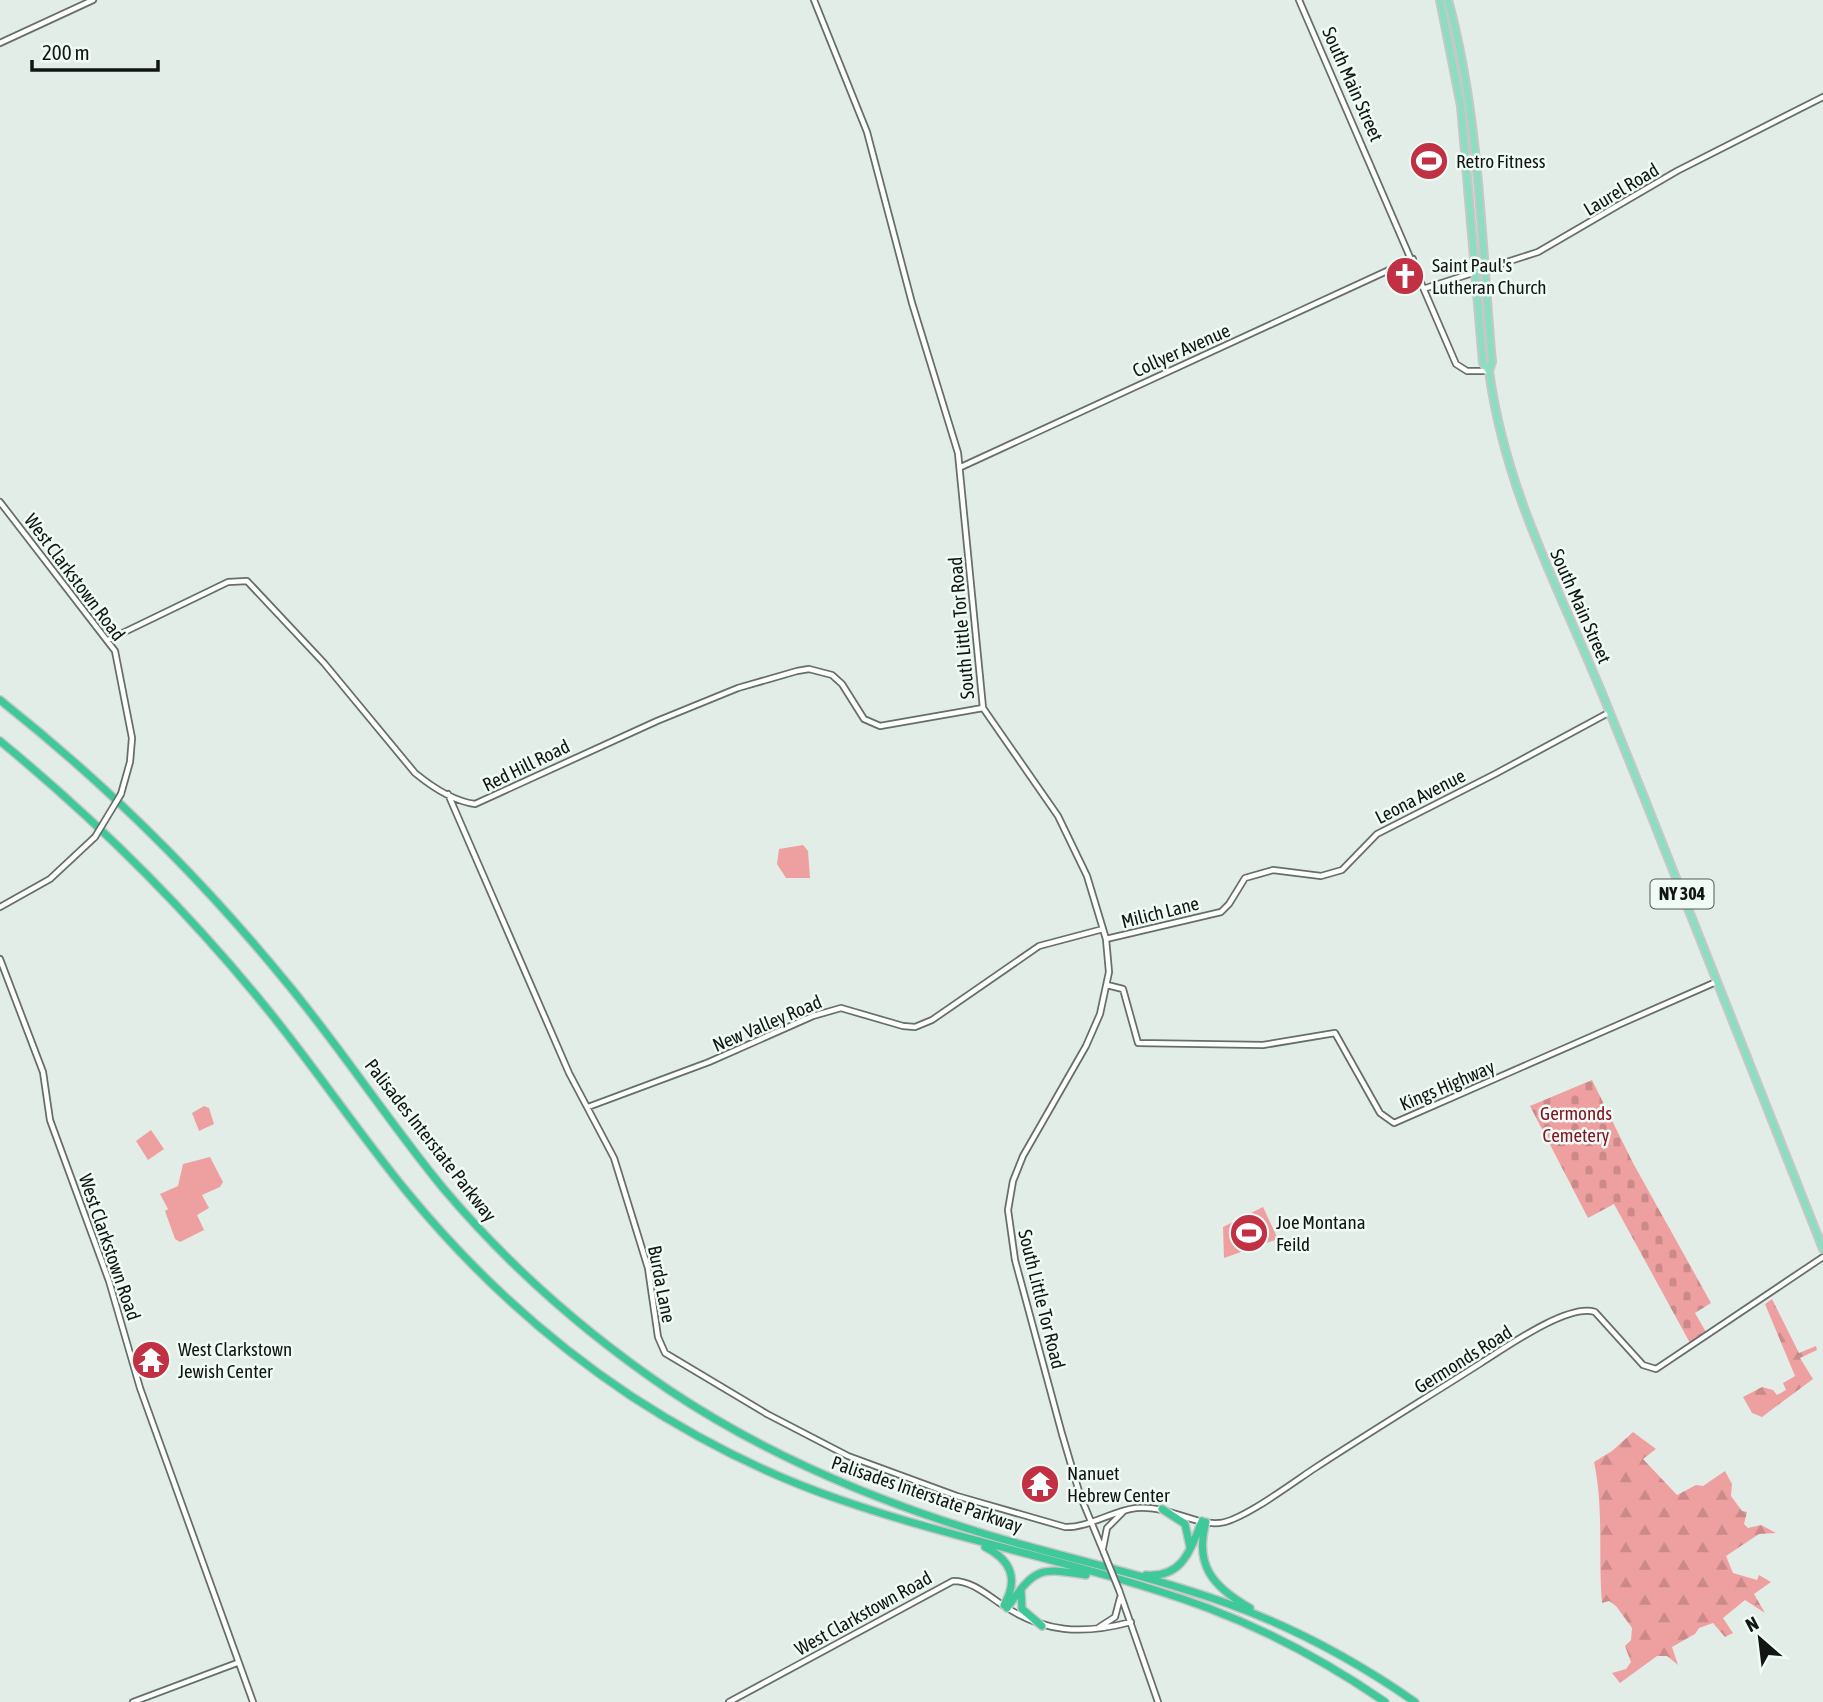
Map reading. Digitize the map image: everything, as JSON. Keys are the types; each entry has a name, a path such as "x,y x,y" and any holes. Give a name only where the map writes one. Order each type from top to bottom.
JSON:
{"highway":[{"name":"Palisades Interstate Parkway","path":"0,700 101,786 195,879 293,990 464,1212 533,1282 609,1346 722,1423 830,1478 958,1526 1194,1592 1265,1618 1348,1659 1415,1702"},
{"name":"Palisades Interstate Parkway","path":"0,741 111,839 203,934 284,1029 415,1202 477,1270 540,1327 632,1396 724,1450 815,1491 925,1526 1211,1609 1267,1633 1327,1665 1385,1702"},
{"path":"1162,1508 1185,1524 1190,1549"},
{"path":"1098,1566 1161,1575 1180,1566 1204,1521"},
{"path":"1204,1521 1200,1550 1206,1568 1229,1594 1265,1618"},
{"path":"925,1526 988,1548 1005,1560 1013,1582 1005,1607"},
{"path":"1005,1607 1033,1574 1049,1570 1138,1586"},
{"path":"1024,1583 1021,1606 1042,1626"}],"main road":[{"name":"NY 304","path":"1440,0 1461,99 1483,363 1489,371"},
{"name":"NY 304","path":"1448,0 1469,102 1492,362 1489,371"},
{"name":"South Main Street","path":"1489,371 1498,429 1517,495 1610,712 1823,1249"}],"street":[{"path":"0,43 93,0"},
{"name":"South Little Tor Road","path":"814,0 867,132 909,291 961,467 983,708 1059,816 1087,876 1106,939 1107,985 1100,1014 1086,1046 1017,1169 1008,1210 1015,1260 1073,1472 1131,1622 1158,1702"},
{"name":"South Main Street","path":"1299,0 1458,367 1467,371 1489,371"},
{"name":"Laurel Road","path":"1426,288 1538,252 1677,172 1823,97"},
{"name":"Collyer Avenue","path":"961,467 1413,259"},
{"name":"West Clarkstown Road","path":"0,502 108,640 118,660 132,733 131,757 121,794 95,837 50,879 0,907"},
{"name":"Red Hill Road","path":"108,640 228,582 247,581 324,663 415,773 448,794 475,804 540,772 657,721 738,688 797,671 810,669 832,676 842,684 864,719 880,726 983,708"},
{"name":"Leona Avenue","path":"1221,912 1245,877 1273,870 1321,877 1342,870 1377,834 1610,712"},
{"name":"Burda Lane","path":"448,794 558,1049 614,1158 628,1196 648,1268 660,1346 672,1359 848,1456 957,1496 1055,1525 1077,1527 1091,1521"},
{"name":"Milich Lane","path":"1106,939 1221,912"},
{"name":"New Valley Road","path":"588,1107 709,1062 813,1016 841,1008 915,1027 932,1020 1038,946 1103,929"},
{"name":"West Clarkstown Road","path":"0,959 43,1072 50,1120 109,1281 140,1388 253,1702"},
{"name":"Kings Highway","path":"1107,985 1123,989 1138,1043 1270,1044 1334,1033 1340,1039 1380,1113 1387,1121 1396,1122 1716,982"},
{"name":"Germonds Road","path":"1091,1521 1131,1509 1162,1508 1204,1521 1221,1523 1238,1516 1496,1354 1563,1317 1584,1311 1597,1313 1643,1365 1656,1368 1823,1257"},
{"path":"1104,1553 1104,1538 1109,1525 1131,1509"},
{"name":"West Clarkstown Road","path":"729,1702 948,1583 970,1584 1005,1607 1042,1626 1061,1630 1093,1630 1131,1622"},
{"path":"1093,1630 1115,1616 1120,1605 1119,1591"},
{"path":"132,1702 237,1662"}],"green space":[{"path":"803,845 808,851 810,878 786,878 777,864 779,849"},
{"name":"Germonds Cemetery","path":"1592,1080 1633,1163 1711,1303 1695,1313 1706,1332 1690,1343 1614,1204 1588,1218 1530,1106"},
{"path":"204,1106 209,1108 214,1124 199,1131 192,1113"},
{"path":"151,1130 164,1149 148,1160 136,1141"},
{"path":"210,1157 223,1182 220,1187 202,1195 209,1208 197,1215 204,1230 180,1242 175,1239 165,1211 168,1209 160,1194 178,1186 183,1164"},
{"name":"Joe Montana Feild","path":"1263,1207 1278,1239 1224,1258 1223,1227"},
{"path":"1772,1299 1799,1353 1816,1346 1817,1350 1800,1358 1813,1379 1762,1417 1752,1413 1743,1397 1762,1387 1773,1390 1777,1395 1786,1390 1783,1383 1795,1376 1765,1304"},
{"path":"1633,1432 1656,1449 1643,1459 1677,1495 1696,1485 1703,1486 1725,1471 1732,1484 1731,1496 1742,1511 1747,1512 1744,1524 1748,1528 1761,1525 1776,1533 1759,1534 1726,1556 1733,1573 1757,1580 1759,1575 1771,1582 1754,1594 1765,1613 1745,1600 1723,1618 1733,1633 1725,1637 1713,1623 1699,1628 1695,1634 1672,1647 1678,1665 1667,1656 1657,1656 1620,1683 1612,1673 1626,1669 1631,1662 1625,1646 1631,1640 1632,1628 1616,1606 1609,1601 1602,1603 1599,1497 1594,1462 1612,1451"}],"place":[{"name":"Retro Fitness","path":"1429,161"},
{"name":"Saint Paul's Lutheran Church","path":"1405,276"},
{"name":"Joe Montana Feild","path":"1249,1233"},
{"name":"West Clarkstown Jewish Center","path":"151,1360"},
{"name":"Nanuet Hebrew Center","path":"1040,1484"}]}
